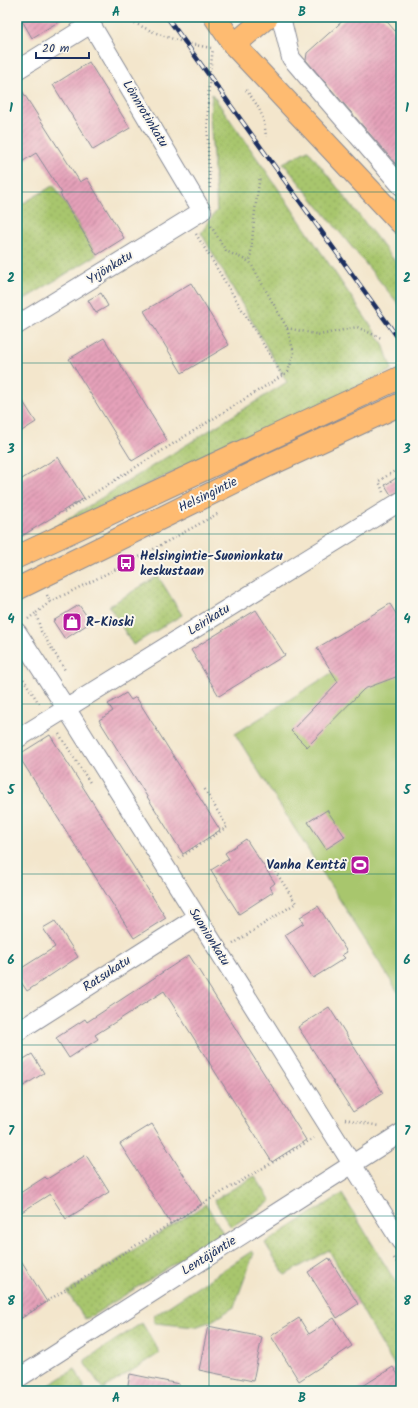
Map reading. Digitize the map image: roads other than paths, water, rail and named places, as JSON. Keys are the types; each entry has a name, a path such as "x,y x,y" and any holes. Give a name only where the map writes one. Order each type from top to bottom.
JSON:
{"main road":[{"path":"214,17 234,45 401,223"},
{"path":"234,45 267,17"},
{"name":"Helsingintie","path":"17,558 401,377"},
{"name":"Helsingintie","path":"17,589 269,465 401,404"}],"street":[{"path":"281,17 291,58 401,186"},
{"path":"17,70 91,20"},
{"name":"Lönnrotinkatu","path":"91,20 201,217"},
{"name":"Yrjönkatu","path":"17,325 201,217"},
{"name":"Leirikatu","path":"17,739 395,505"},
{"name":"Suonionkatu","path":"20,627 66,708 401,1242"},
{"name":"Ratsukatu","path":"17,1032 197,917"},
{"name":"Lentäjäntie","path":"17,1379 401,1133"}],"railway":[{"path":"167,17 401,342"}],"place":[{"name":"Helsingintie-Suonionkatu keskustaan","path":"126,563"},
{"name":"R-Kioski","path":"72,622"},
{"name":"Vanha Kenttä","path":"360,865"}]}
